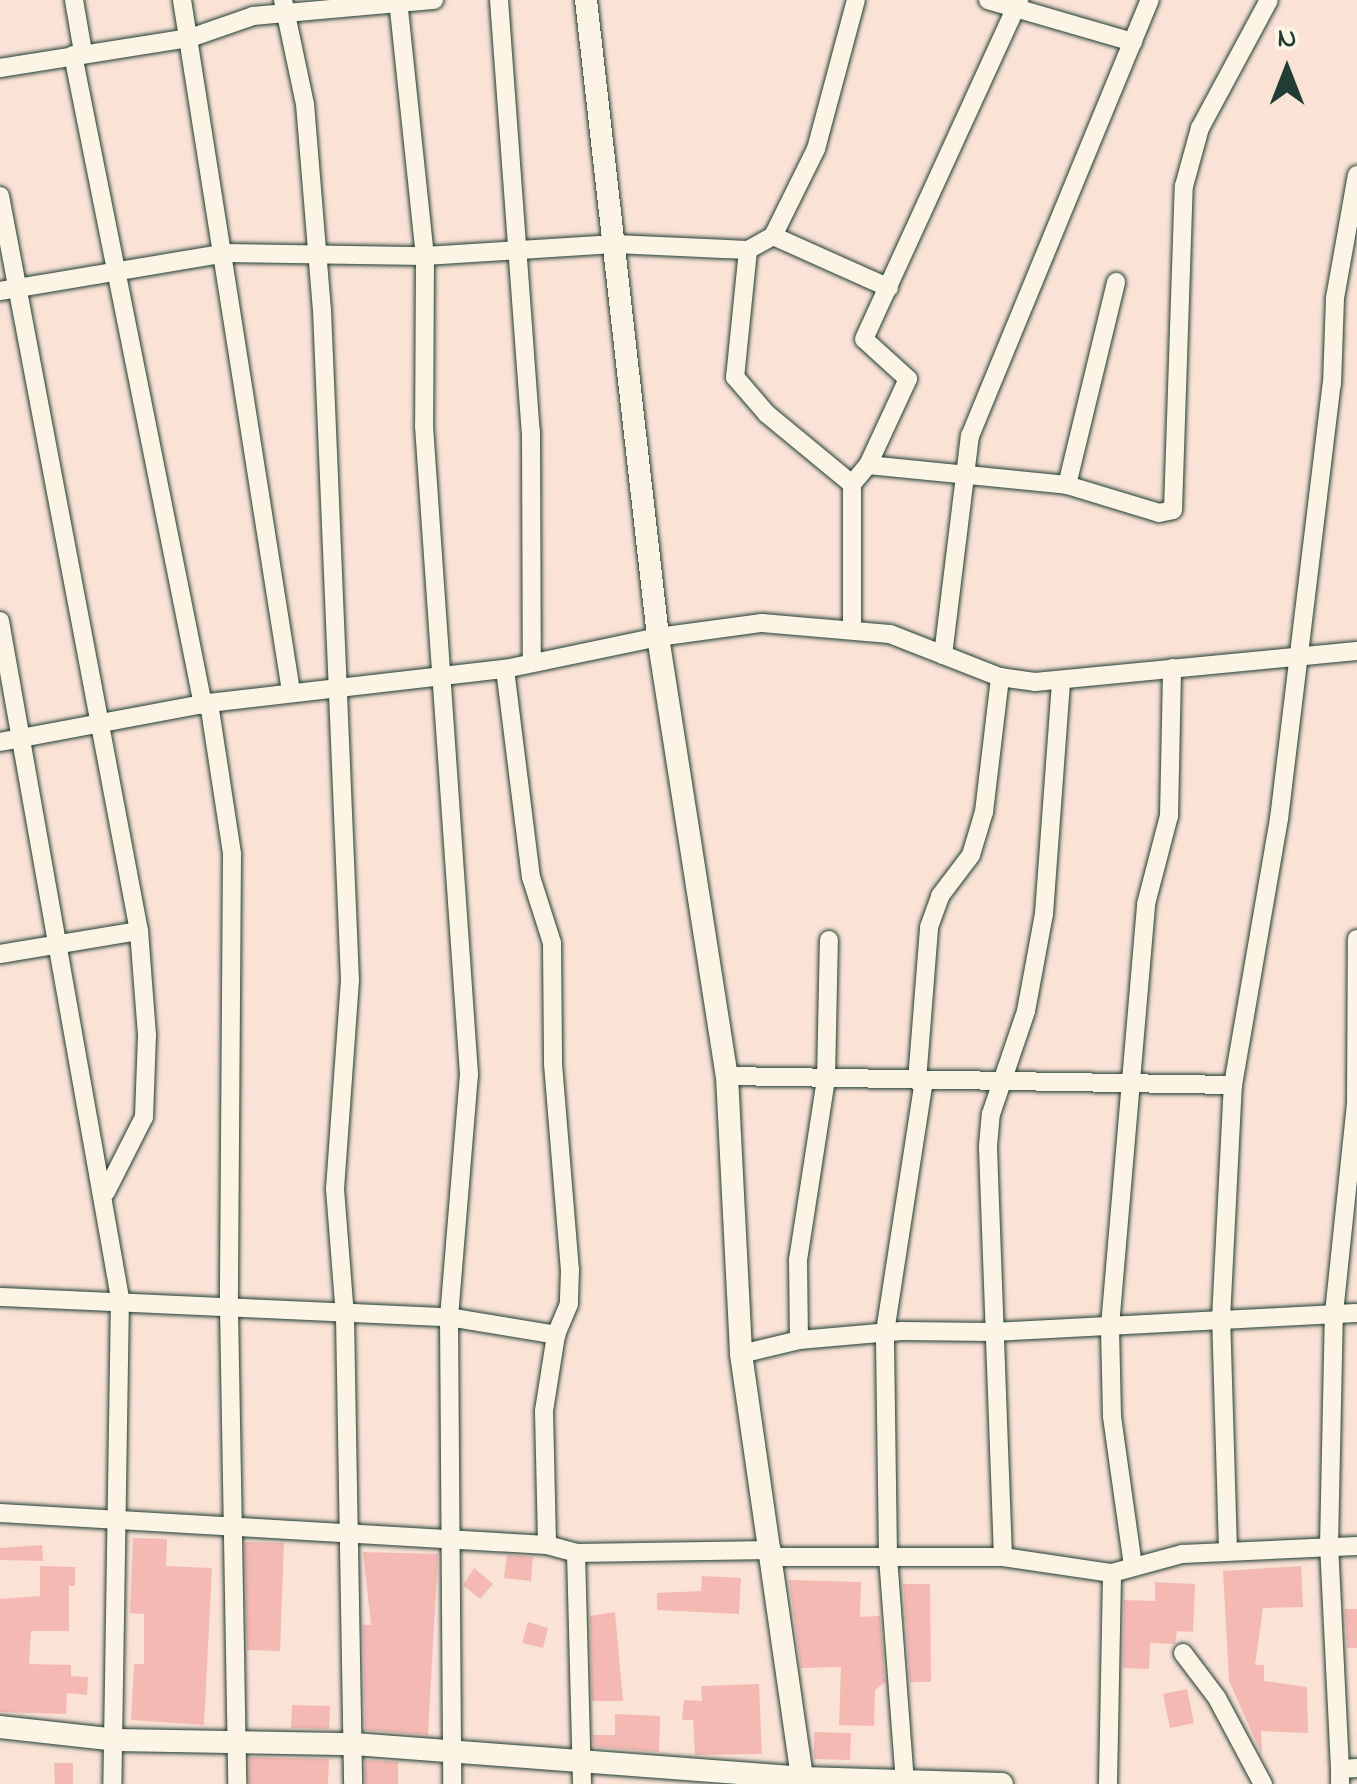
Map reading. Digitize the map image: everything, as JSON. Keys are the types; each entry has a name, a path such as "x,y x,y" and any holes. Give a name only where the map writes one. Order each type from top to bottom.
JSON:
{"street":[{"path":"74,0 78,54 112,269 206,704 232,854 230,1308 237,1784"},
{"path":"182,0 226,253 290,691"},
{"path":"0,68 190,38 284,7 434,0"},
{"path":"499,0 531,431 532,662"},
{"path":"586,0 658,637 727,1076 741,1354 802,1781"},
{"path":"9,289 226,253 425,256 614,244 748,250 773,236 816,149 856,0"},
{"path":"988,0 1017,4 1133,42"},
{"path":"943,655 961,471 984,401 1150,0"},
{"path":"868,465 961,471 1067,485 1159,513 1177,506 1184,186 1200,128 1269,0"},
{"path":"399,4 425,256 424,426 470,1074 449,1317 452,1784"},
{"path":"852,626 852,484 868,465 908,380 864,340 1017,4"},
{"path":"284,7 297,44 318,254 334,688 352,1026 335,1188 345,1317 354,1784"},
{"path":"1228,1550 1221,1319 1233,1085 1278,818 1332,384 1335,298 1357,176"},
{"path":"0,196 9,289 139,931 147,1035 144,1117 106,1192"},
{"path":"773,236 889,288"},
{"path":"748,250 735,377 767,414 852,484"},
{"path":"1067,485 1116,282"},
{"path":"0,621 25,735 58,945 106,1192 120,1298 114,1518 117,1740 112,1784"},
{"path":"0,742 206,704 290,691 505,669 658,637 762,624 852,626 1000,677 1061,682 1357,652"},
{"path":"1133,1566 1112,1416 1110,1326 1127,1081 1146,904 1169,816 1172,668"},
{"path":"505,669 531,877 554,966 553,1064 570,1270 569,1304 556,1335 544,1411 547,1545"},
{"path":"905,1783 888,1556 885,1332 920,1081 929,927 940,896 975,841 1000,677"},
{"path":"1003,1557 988,1146 1000,1084 1026,1012 1044,914 1061,682"},
{"path":"0,954 139,931"},
{"path":"800,1340 798,1260 826,1078 829,940"},
{"path":"1346,1774 1330,1546 1334,1313 1356,1104 1357,940"},
{"path":"727,1076 1000,1084 1127,1081 1233,1085"},
{"path":"0,1297 120,1298 345,1317 449,1317 556,1335"},
{"path":"741,1354 800,1340 885,1332 992,1332 1357,1313"},
{"path":"0,1513 547,1545 576,1553 1003,1557 1112,1573 1228,1550 1357,1546"},
{"path":"576,1553 582,1784"},
{"path":"1108,1784 1112,1573"},
{"path":"1183,1653 1264,1784"},
{"path":"0,1727 117,1740 354,1744 452,1756 582,1758 683,1774 802,1781 1002,1784"}],"building":[{"path":"133,1538 167,1539 166,1566 212,1568 204,1725 131,1720 134,1664 144,1664 144,1614 130,1613"},
{"path":"245,1542 284,1543 280,1651 247,1650"},
{"path":"42,1545 43,1561 0,1560 0,1548"},
{"path":"363,1552 438,1554 428,1735 365,1730 363,1625 371,1625"},
{"path":"507,1555 533,1557 531,1581 504,1578"},
{"path":"40,1566 75,1567 75,1586 69,1586 69,1631 31,1631 29,1664 71,1665 71,1676 88,1677 87,1695 67,1693 66,1714 0,1712 0,1599 40,1596"},
{"path":"1301,1566 1303,1607 1263,1608 1255,1665 1264,1665 1264,1681 1307,1687 1308,1733 1261,1731 1262,1755 1229,1681 1223,1571"},
{"path":"474,1568 493,1584 480,1599 463,1585"},
{"path":"702,1576 741,1578 739,1614 657,1610 657,1593 701,1591"},
{"path":"789,1580 861,1582 860,1617 880,1616 885,1682 875,1690 874,1726 839,1725 841,1667 801,1668"},
{"path":"1155,1582 1195,1584 1193,1632 1177,1631 1175,1644 1150,1643 1149,1669 1123,1668 1124,1600 1155,1601"},
{"path":"903,1584 930,1584 931,1682 910,1682"},
{"path":"1345,1609 1357,1609 1357,1648 1347,1648"},
{"path":"615,1612 623,1701 592,1701 590,1616"},
{"path":"528,1622 548,1628 543,1648 522,1643"},
{"path":"759,1684 762,1754 695,1755 693,1720 682,1720 684,1700 702,1701 701,1686"},
{"path":"1187,1689 1194,1723 1170,1728 1163,1694"},
{"path":"292,1705 330,1706 329,1729 291,1728"},
{"path":"615,1714 660,1716 659,1752 594,1747 593,1735 615,1735"},
{"path":"814,1732 851,1733 850,1760 814,1759"},
{"path":"249,1757 329,1759 328,1784 249,1784"},
{"path":"365,1760 398,1762 398,1784 365,1784"},
{"path":"54,1763 73,1763 73,1784 55,1784"}]}
